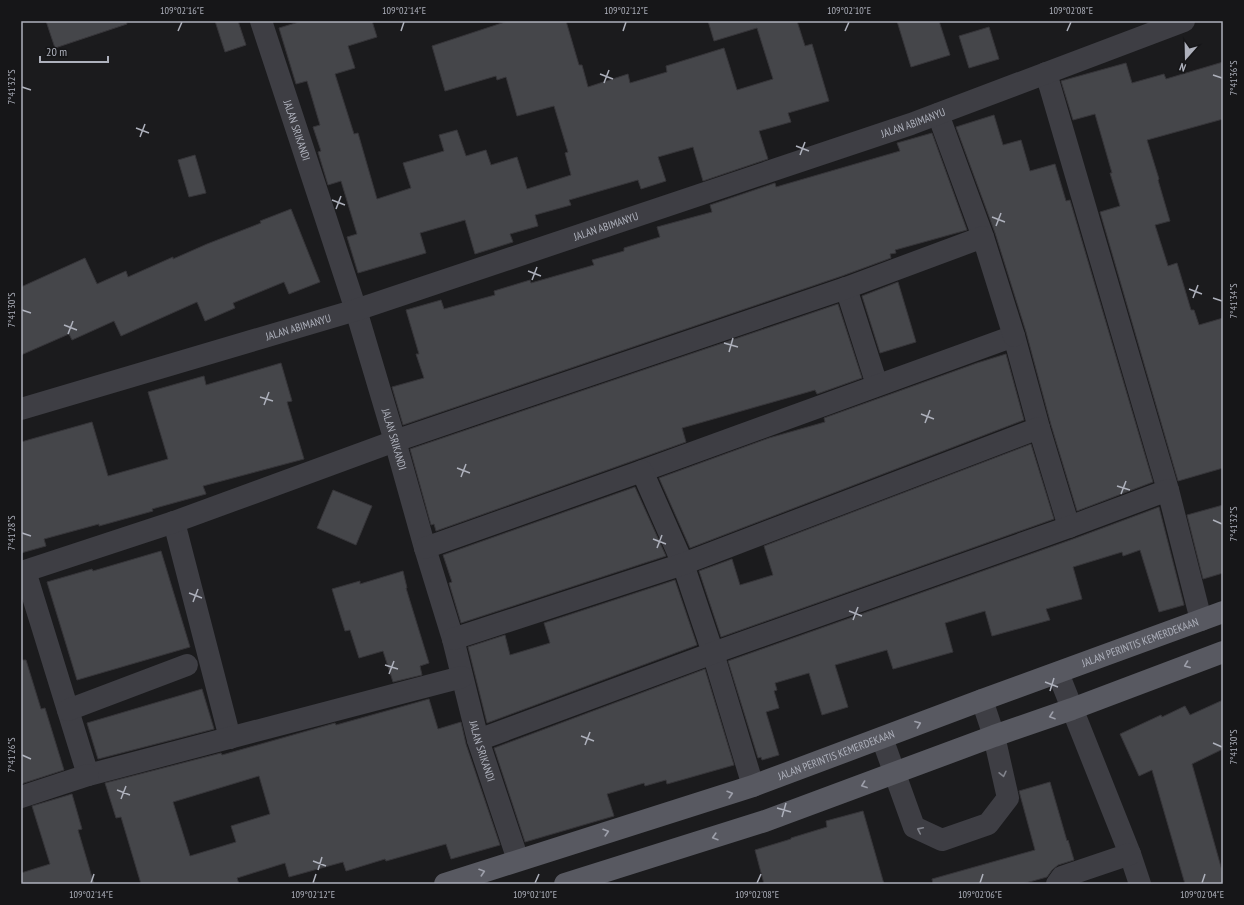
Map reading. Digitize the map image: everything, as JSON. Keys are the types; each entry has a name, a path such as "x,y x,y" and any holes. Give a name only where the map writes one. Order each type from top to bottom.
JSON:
{"main road":[{"name":"JALAN PERINTIS KEMERDEKAAN","path":"445,884 753,786 1223,612"},
{"path":"565,884 765,821 994,736 1072,710 1223,652"}],"street":[{"name":"JALAN SRIKANDI","path":"261,21 356,310 453,639 478,740 518,860"},
{"name":"JALAN ABIMANYU","path":"21,410 356,310 938,114 1184,21"},
{"path":"1046,73 1168,490 1201,620"},
{"path":"938,114 983,237 1014,336 1039,428 1069,527"},
{"path":"88,775 23,571 174,522 395,441 846,288 983,237"},
{"path":"846,288 877,385"},
{"path":"425,548 1014,336"},
{"path":"453,639 683,564 1039,428"},
{"path":"642,471 683,564 713,653 753,786"},
{"path":"478,740 713,653 1069,527 1168,490"},
{"path":"174,522 230,738"},
{"path":"68,710 187,664"},
{"path":"1058,672 1130,854 1140,884"},
{"path":"21,797 88,775 462,677"},
{"path":"882,738 914,827 942,840 988,824 1008,798 994,736 982,700"},
{"path":"1057,884 1062,877 1130,854"}],"building":[{"path":"46,21 126,21 127,24 55,48"},
{"path":"215,21 238,21 246,45 225,52"},
{"path":"302,21 372,21 377,37 348,46 355,68 335,74 354,134 358,133 377,199 411,188 403,163 444,151 439,135 457,130 466,156 486,150 491,165 517,157 527,189 571,175 565,153 568,152 554,106 517,116 506,77 497,80 496,76 445,91 432,46 508,21 566,21 579,65 582,65 588,87 628,74 630,83 667,72 666,66 724,48 737,90 773,79 757,28 714,41 708,21 797,21 805,46 812,44 829,101 788,113 791,122 759,131 768,159 703,181 693,147 658,157 666,181 641,189 638,180 569,200 571,205 535,215 538,226 510,234 513,242 475,254 465,220 420,233 426,253 358,273 347,237 357,234 341,181 328,185 318,152 321,151 313,127 320,125 307,81 296,84 279,28"},
{"path":"897,21 939,21 950,55 911,67"},
{"path":"989,27 999,59 969,68 959,36"},
{"path":"1223,62 1223,119 1147,140 1170,221 1155,225 1168,266 1177,263 1191,310 1194,310 1199,325 1223,318 1223,468 1178,481 1100,212 1120,206 1095,114 1073,120 1061,81 1126,63 1132,83 1164,74 1166,79"},
{"path":"994,115 1003,145 1021,140 1030,171 1055,164 1066,201 1070,200 1153,482 1077,511 1051,425 1026,332 995,233 956,127"},
{"path":"932,133 967,230 895,250 896,253 890,254 891,258 842,276 403,425 392,387 424,378 416,354 419,354 406,310 441,300 444,309 495,295 494,291 530,280 531,283 594,265 592,260 624,251 624,248 660,237 657,227 712,212 710,205 775,183 776,187 900,151 897,143"},
{"path":"195,155 206,193 189,197 178,160"},
{"path":"291,209 320,282 289,294 284,282 233,303 235,308 205,321 197,302 121,336 114,321 72,340 69,334 21,355 21,287 85,258 97,284 126,271 128,277 173,257 173,259 261,223 260,221"},
{"path":"898,282 916,342 880,353 862,296"},
{"path":"838,304 862,378 817,394 815,390 682,428 686,442 436,531 434,524 431,525 410,449"},
{"path":"1006,354 1024,420 690,548 659,478 769,438 825,422 824,418"},
{"path":"281,363 292,401 287,402 304,459 203,486 206,494 99,526 99,524 44,539 46,546 21,553 21,442 92,422 108,476 168,459 148,392 204,376 206,385"},
{"path":"1031,444 1054,519 721,637 699,571 732,559 740,585 773,575 764,546"},
{"path":"635,487 666,556 461,623 449,583 452,582 443,555"},
{"path":"333,490 372,506 356,545 317,528"},
{"path":"1223,505 1223,573 1203,579 1187,515"},
{"path":"1159,507 1184,605 1159,612 1140,550 1123,556 1122,552 1073,567 1082,599 1046,609 1050,620 992,636 985,611 945,623 953,652 893,669 887,650 835,665 848,707 822,715 809,673 775,683 777,690 774,691 779,708 766,712 779,755 762,760 761,757 758,758 728,661"},
{"path":"161,551 190,647 77,680 47,582 92,569 93,571"},
{"path":"403,571 406,588 429,663 420,666 422,675 393,682 383,651 359,658 350,630 345,631 332,589 360,581 360,584"},
{"path":"675,580 697,645 487,723 468,647 505,635 510,655 550,643 544,623"},
{"path":"21,660 26,660 41,709 45,708 64,770 21,784"},
{"path":"705,669 734,765 667,784 666,780 645,786 644,783 607,794 614,816 525,842 494,748"},
{"path":"202,689 214,729 98,759 87,723"},
{"path":"429,699 438,729 461,722 466,744 500,845 451,859 446,844 386,861 385,859 346,871 343,862 289,877 285,863 237,878 239,884 141,884 121,817 116,818 105,783 221,753 222,755 335,723 336,725","holes":["259,776 270,814 231,826 236,842 190,856 173,802"]},
{"path":"1223,700 1223,749 1192,764 1223,874 1223,884 1185,884 1152,770 1139,776 1120,734 1161,715 1162,717 1185,706 1190,715"},
{"path":"1050,782 1074,860 1058,865 1047,877 1022,884 933,884 932,879 1035,850 1019,791"},
{"path":"72,794 82,829 78,830 94,884 21,884 21,873 50,864 32,806"},
{"path":"863,811 884,884 764,884 755,850 827,827 826,821"}]}
